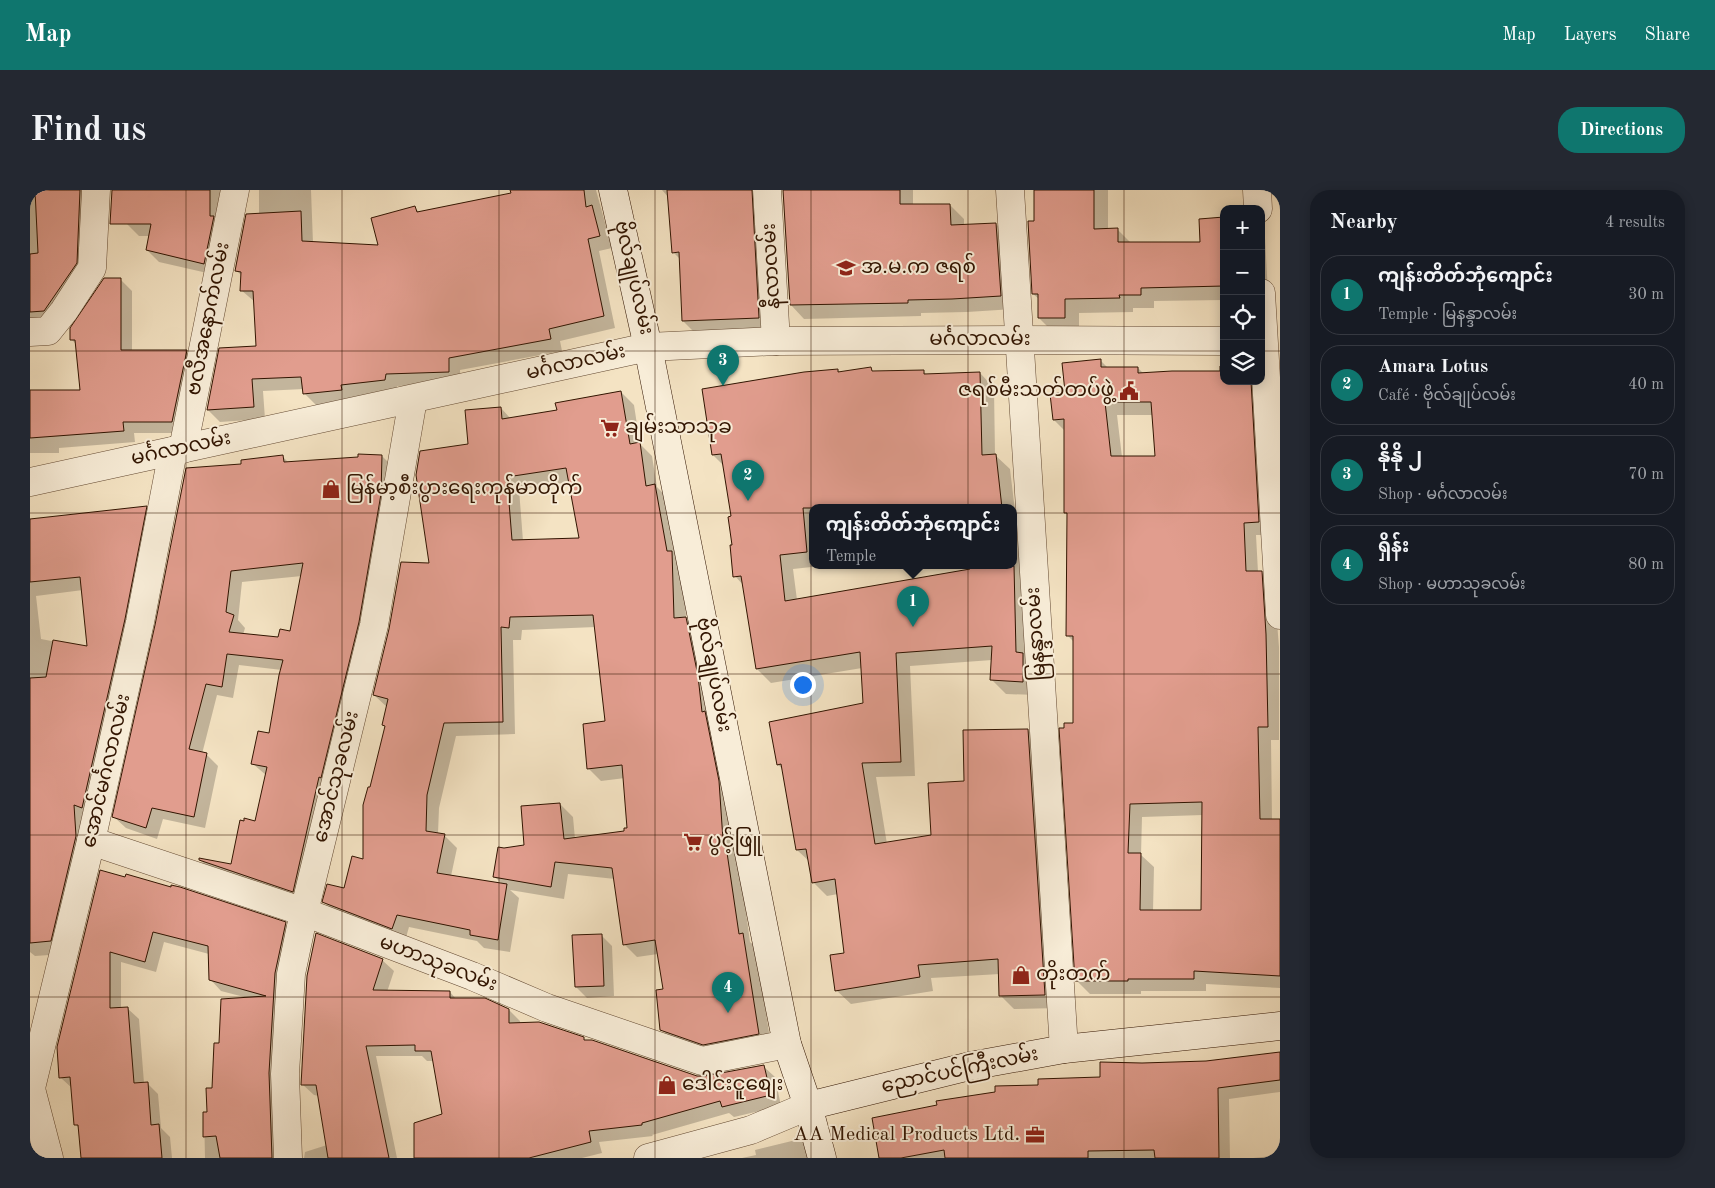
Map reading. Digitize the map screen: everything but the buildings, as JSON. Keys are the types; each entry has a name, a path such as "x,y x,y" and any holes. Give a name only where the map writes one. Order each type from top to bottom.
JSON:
{"street":[{"path":"30,332 48,331 64,311 92,268 96,190"},
{"name":"ဗလီအနောက်လမ်း","path":"178,450 235,190"},
{"name":"ဗိုလ်ချုပ်လမ်း","path":"613,190 648,346 787,1044 808,1106 822,1158"},
{"name":"နီလာလမ်း","path":"767,190 776,341"},
{"name":"မြနန္ဒာလမ်း","path":"1010,190 1064,1049"},
{"path":"1257,190 1258,205"},
{"path":"1261,295 1268,341 1280,615"},
{"name":"မင်္ဂလာလမ်း","path":"30,482 648,346 776,341 1220,341"},
{"name":"အောင်သုခလမ်း","path":"288,1158 285,1074 291,983 304,912 374,625 413,399"},
{"name":"အောင်မင်္ဂလာလမ်း","path":"30,1086 92,840 178,450"},
{"name":"မဟာသုခလမ်း","path":"92,840 304,912 472,976 547,1008 702,1061 787,1044"},
{"name":"ညောင်ပင်ကြီးလမ်း","path":"648,1158 751,1130 808,1106 970,1066 1064,1049 1280,1026"},
{"path":"30,1086 49,1158"}],"place":[{"name":"အ.မ.က ဇရစ်","path":"846,268"},
{"name":"နိုနို ၂","path":"723,386"},
{"name":"ဇရစ်မီးသတ်တပ်ဖွဲ့","path":"1129,391"},
{"name":"ချမ်းသာသုခ","path":"610,428"},
{"name":"မြန်မာ့စီးပွားရေးကုန်မာတိုက်","path":"331,489"},
{"name":"Amara Lotus","path":"748,501"},
{"name":"ကျန်းတိတ်ဘုံကျောင်း","path":"913,627"},
{"name":"ပွင့်ဖြူ","path":"693,842"},
{"name":"တိုးတက်","path":"1021,975"},
{"name":"ရှိန်း","path":"728,1013"},
{"name":"ဒေါင်းငူစျေး","path":"667,1085"},
{"name":"AA Medical Products Ltd.","path":"1035,1135"}]}
